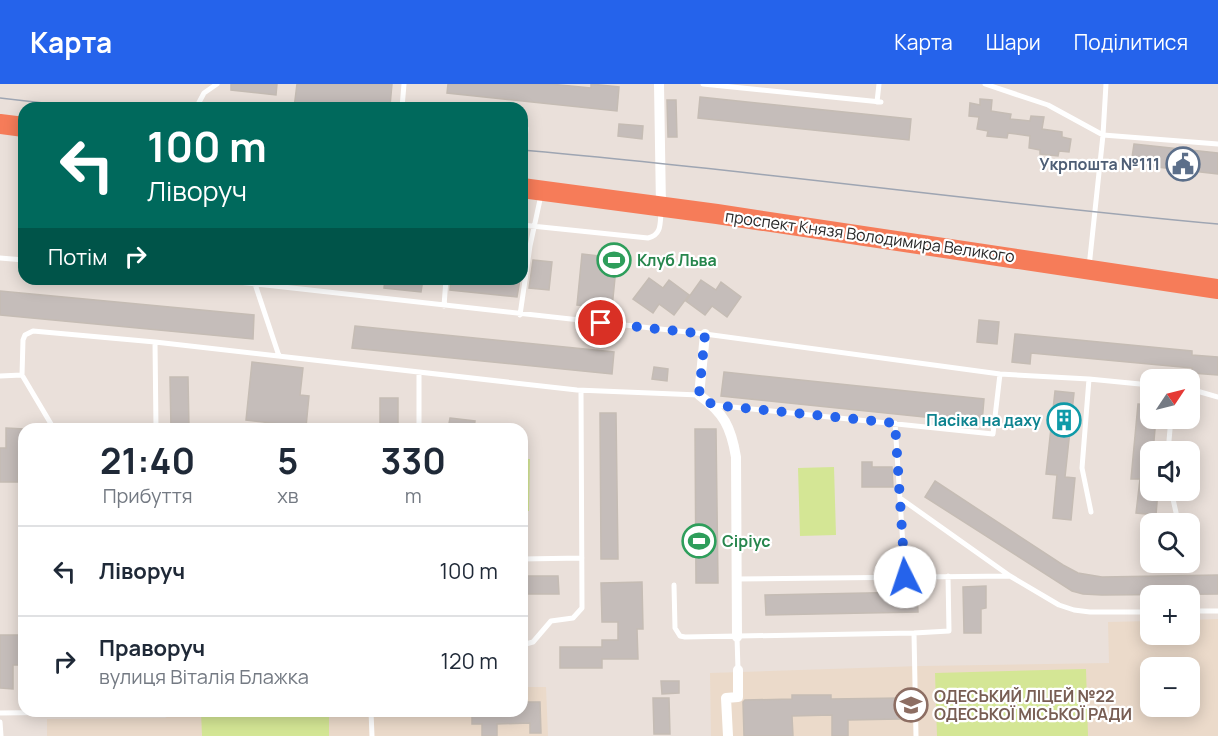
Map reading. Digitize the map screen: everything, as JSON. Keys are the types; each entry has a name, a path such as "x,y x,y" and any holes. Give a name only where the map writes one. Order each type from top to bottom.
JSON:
{"highway":[{"path":"0,124 18,126"},
{"name":"проспект Князя Володимира Великого","path":"528,189 1089,268 1218,289"}],"street":[{"path":"659,84 661,207"},
{"path":"705,334 699,395 713,405 724,418 732,434 736,457 737,637"},
{"path":"728,736 726,698 738,697 738,670"}],"lane":[{"path":"199,102 204,93 217,84"},
{"path":"402,102 404,84"},
{"path":"703,84 879,102 879,84"},
{"path":"986,84 1048,105 1103,135 1218,144"},
{"path":"1089,268 1106,84"},
{"path":"528,260 542,191"},
{"path":"528,226 651,238 658,233 661,207"},
{"path":"0,258 18,260"},
{"path":"255,285 279,356"},
{"path":"264,285 705,334 1000,374 1140,384"},
{"path":"444,306 446,285"},
{"path":"520,315 524,285"},
{"path":"50,423 22,375 23,340 25,336 33,332 155,342 581,391 699,395"},
{"path":"155,342 156,423"},
{"path":"419,373 419,423"},
{"path":"713,405 993,434 1000,374"},
{"path":"0,376 22,375"},
{"path":"1089,379 1082,468 1091,512"},
{"path":"528,643 533,642 551,621 573,618 580,612 582,604 581,391"},
{"path":"1200,392 1218,397"},
{"path":"895,423 905,577"},
{"path":"900,498 1010,576 1059,605 1090,612 1140,612"},
{"path":"528,560 582,558"},
{"path":"674,585 675,628 680,636 914,633 949,631 948,576"},
{"path":"736,579 1010,576"},
{"path":"1200,611 1218,611"},
{"path":"914,633 916,736"},
{"path":"737,637 738,670"},
{"path":"0,713 18,712"},
{"path":"371,717 372,736"},
{"path":"0,722 1,736"}],"shaded area":[{"name":"ОДЕСЬКИЙ ЛІЦЕЙ №22 ОДЕСЬКОЇ МІСЬКОЇ РАДИ","path":"1218,619 1218,736 711,736 710,673 1109,663 1108,622 1140,621 1140,645 1200,645 1200,620"},
{"path":"528,687 546,687 548,736 47,736 47,719 528,717"}],"green space":[{"path":"528,459 530,459 529,511"},
{"path":"834,467 836,535 800,536 798,468"},
{"path":"1086,669 1088,736 937,736 935,673"},
{"path":"201,717 329,717 329,736 202,736"}],"building":[{"path":"231,84 277,84 276,95 231,90"},
{"path":"297,84 392,84 390,102 295,102"},
{"path":"448,84 550,84 591,88 591,84 619,87 617,111 447,93"},
{"path":"700,97 911,119 909,140 698,118"},
{"path":"980,99 992,100 991,111 1011,114 1010,119 1030,121 1031,116 1044,117 1042,129 1062,132 1062,137 1071,139 1069,152 1059,151 1058,156 1040,154 1040,150 1029,148 1030,136 1008,133 1007,138 987,136 988,131 977,129 979,117 969,116 970,103 980,105"},
{"path":"667,100 676,100 677,137 668,137"},
{"path":"619,124 643,126 642,139 618,136"},
{"path":"1134,144 1218,153 1218,174 1131,164"},
{"path":"582,254 617,258 612,308 577,305"},
{"path":"533,260 552,262 549,290 529,288"},
{"path":"649,278 663,288 669,280 689,295 674,315 659,304 653,313 633,299"},
{"path":"701,280 716,290 721,282 741,297 727,317 712,306 705,315 686,301"},
{"path":"384,285 422,285 421,292 384,288"},
{"path":"450,285 519,285 517,297 450,290"},
{"path":"0,291 254,315 253,339 0,315"},
{"path":"979,320 999,322 997,344 977,342"},
{"path":"355,326 614,352 612,374 352,348"},
{"path":"1015,334 1192,351 1192,355 1218,357 1218,375 1200,374 1200,369 1192,368 1031,353 1030,364 1012,362"},
{"path":"252,362 303,368 300,395 309,396 306,423 246,420"},
{"path":"654,367 668,369 667,381 652,379"},
{"path":"724,372 984,399 982,423 721,396"},
{"path":"170,377 188,377 189,423 171,423"},
{"path":"1055,391 1074,393 1065,477 1075,478 1071,520 1053,518 1057,475 1046,474"},
{"path":"380,398 398,398 398,423 380,423"},
{"path":"1138,404 1140,404 1140,429 1155,429 1154,441 1140,441 1140,479 1131,479"},
{"path":"600,413 616,413 618,559 601,559"},
{"path":"450,418 475,421 475,423 449,423"},
{"path":"6,428 18,429 18,482 0,482 0,448 6,448"},
{"path":"695,429 716,429 718,583 696,583"},
{"path":"862,462 872,462 872,467 892,467 893,487 862,487"},
{"path":"1140,479 1140,501 1157,501 1156,513 1136,513"},
{"path":"935,481 1078,573 1102,577 1218,575 1218,594 1200,594 1200,585 1140,585 1140,595 1083,594 1072,591 925,497"},
{"path":"528,576 558,576 559,594 528,594"},
{"path":"642,582 643,629 637,629 638,659 602,659 602,668 560,668 560,647 602,647 602,640 618,640 618,622 602,622 601,583"},
{"path":"986,586 986,608 981,609 981,633 964,633 963,587"},
{"path":"917,592 918,612 766,615 765,595"},
{"path":"0,635 18,635 18,665 13,665 13,689 0,688"},
{"path":"661,681 679,681 679,693 662,694"},
{"path":"792,695 831,695 831,699 900,698 900,719 848,720 848,736 832,736 832,715 792,716 793,736 744,736 743,702 745,700 792,699"},
{"path":"653,698 669,698 670,734 654,734"},
{"path":"528,702 540,702 541,733 530,733 530,723 497,724 497,736 482,736 482,724 472,724 472,717 528,717"}],"tram line":[{"path":"0,98 35,102"},
{"path":"528,151 1218,224"}],"place":[{"name":"Укрпошта №111","path":"1183,164"},
{"name":"Клуб Льва","path":"614,260"},
{"name":"Пасіка на даху","path":"1064,420"},
{"name":"Сіріус","path":"699,541"},
{"name":"ОДЕСЬКИЙ ЛІЦЕЙ №22 ОДЕСЬКОЇ МІСЬКОЇ РАДИ","path":"911,705"}],"route":[{"path":"601,323 705,334 699,395 713,405 895,423 905,577"}]}
